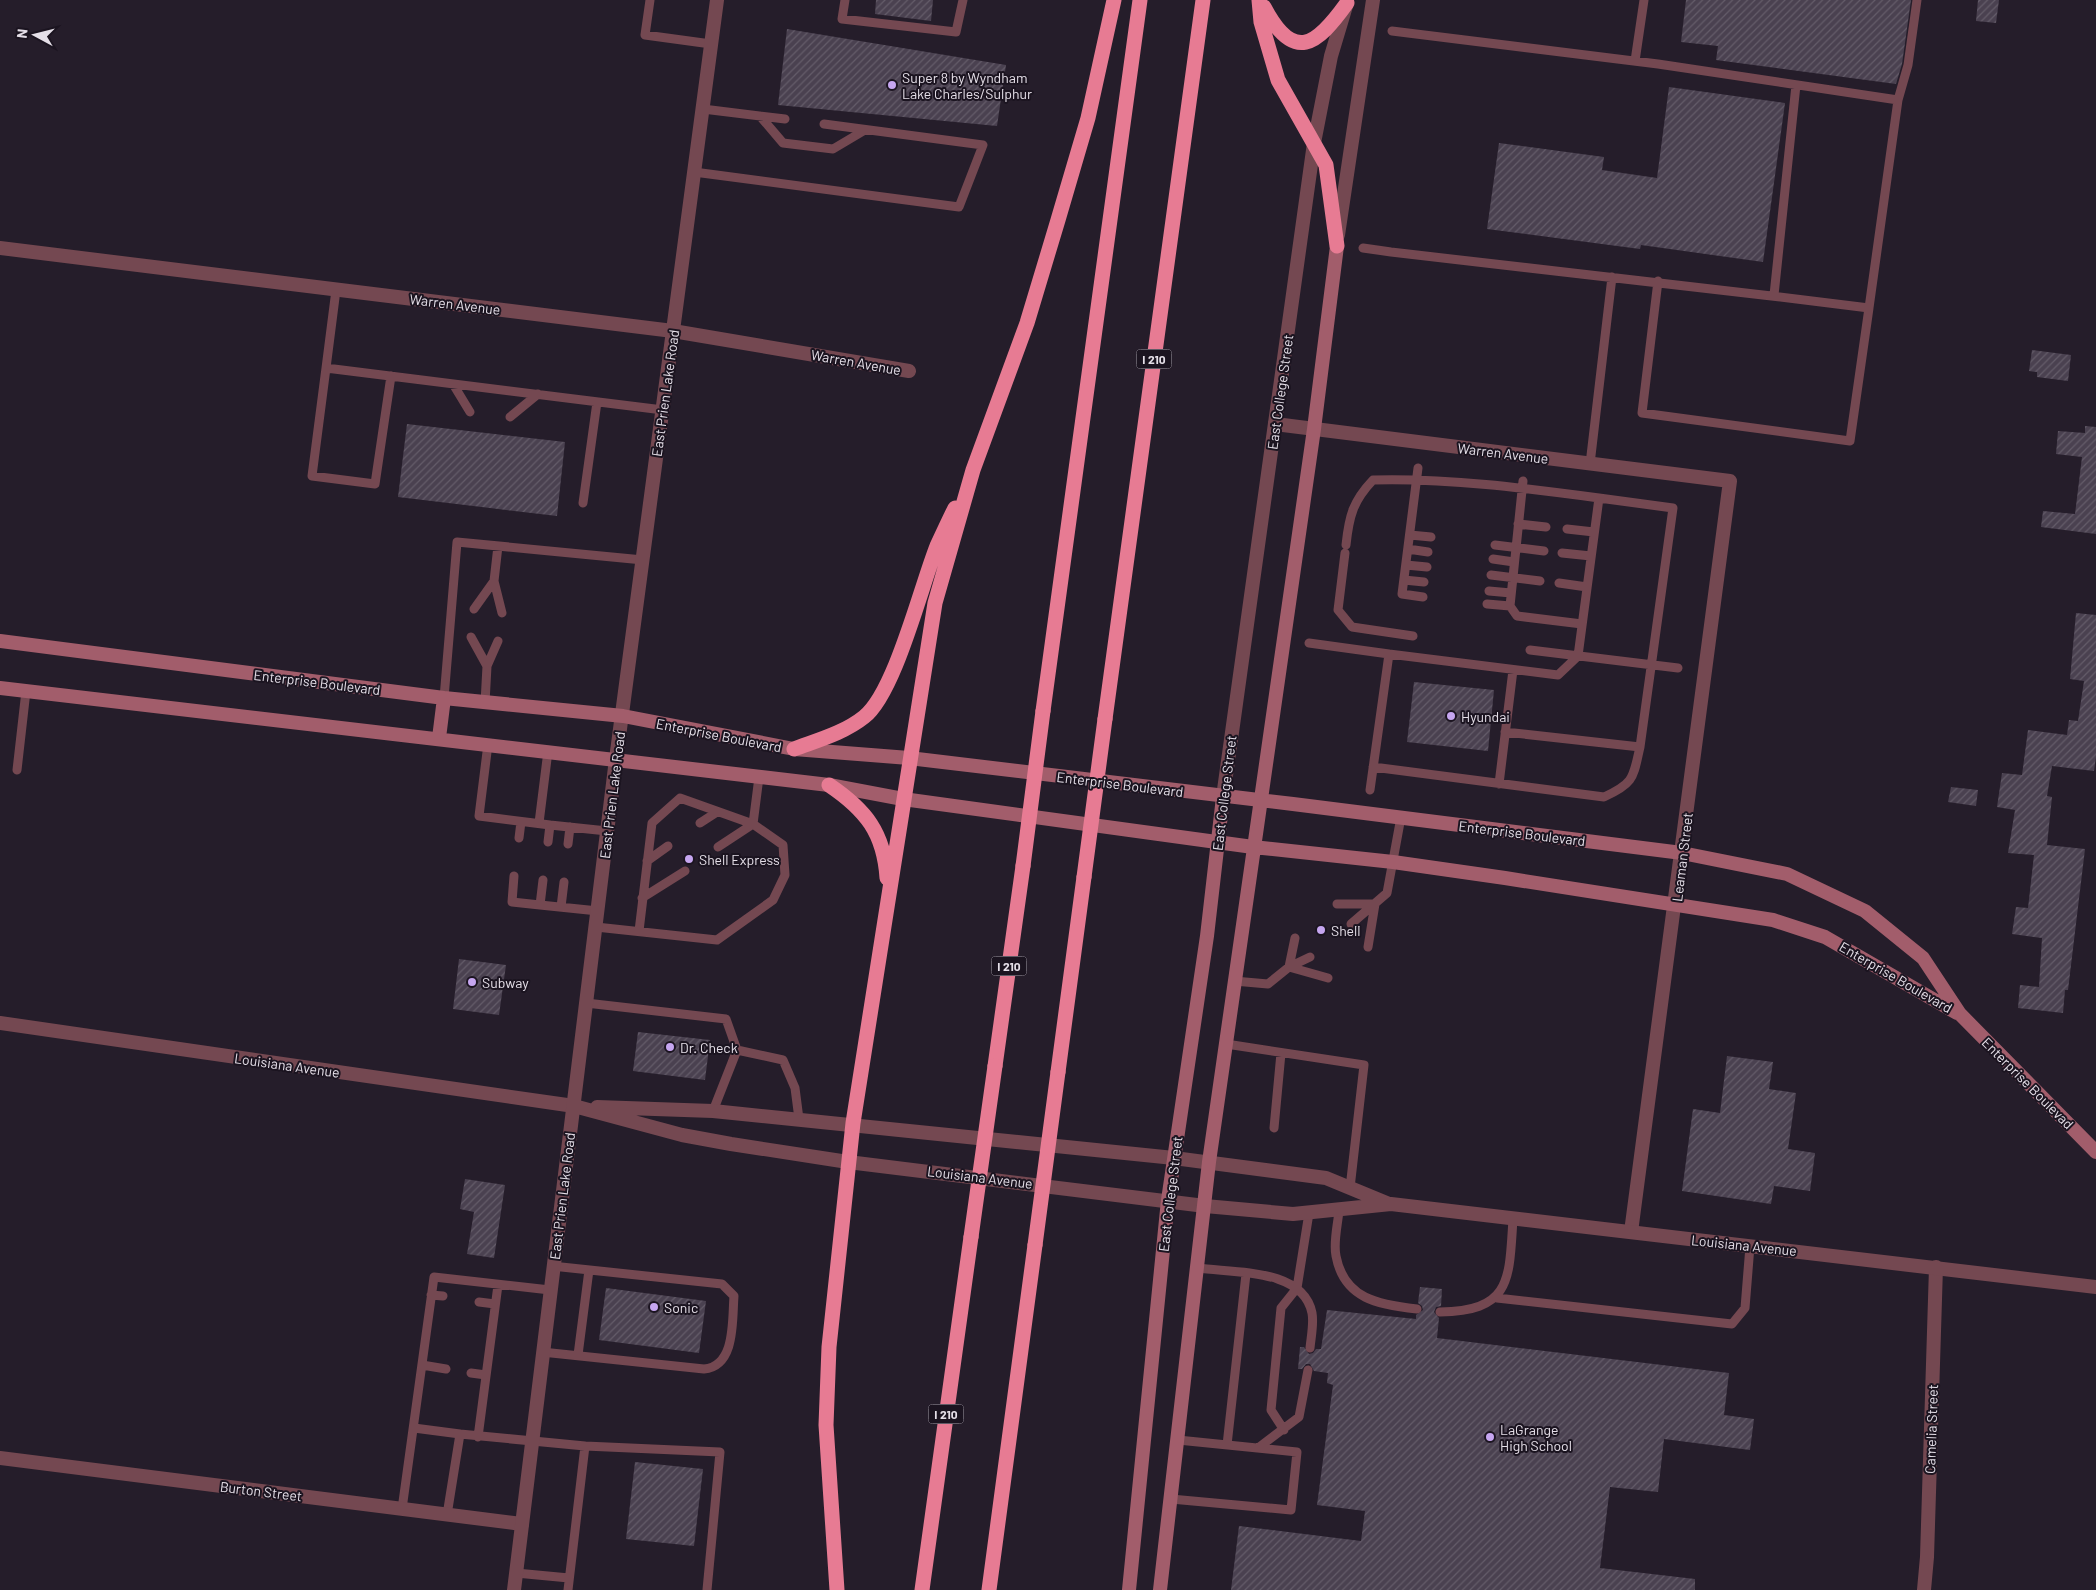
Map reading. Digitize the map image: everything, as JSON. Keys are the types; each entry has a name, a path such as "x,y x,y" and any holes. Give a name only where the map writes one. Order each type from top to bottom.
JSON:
{"highway":[{"path":"837,1590 826,1425 829,1347 853,1123 909,758 935,603 973,470 1027,323 1058,220 1088,118 1114,0"},
{"name":"I 210","path":"922,1590 1023,866 1140,0"},
{"name":"I 210","path":"989,1590 1203,0"},
{"path":"1259,0 1274,26 1289,40 1304,44 1315,39 1332,24 1348,1"},
{"path":"1259,0 1261,22 1278,80 1326,164 1336,246"},
{"path":"794,749 847,728 865,716 880,699 893,669 937,546 973,470"},
{"path":"829,785 851,800 860,809 878,835 884,850 888,904"}],"main road":[{"path":"1160,1590 1206,1206 1209,1162 1314,429 1336,246"},
{"name":"Enterprise Boulevard","path":"0,641 485,703 623,716 794,749 909,758 1682,853 1787,874 1865,911 1923,958 1960,1014"},
{"name":"Enterprise Boulevard","path":"0,688 829,785 903,799 1253,847 1393,862 1773,920 1825,937 1960,1014"},
{"path":"439,738 444,698"},
{"name":"East College Street","path":"1129,1590 1168,1200 1223,797"},
{"name":"Enterprise Boulevad","path":"1960,1014 2096,1152"}],"street":[{"name":"East Prien Lake Road","path":"514,1590 552,1266 574,1106 616,760 717,0"},
{"path":"1336,246 1373,0"},
{"name":"East College Street","path":"1223,797 1314,142 1331,56 1348,1"},
{"name":"Warren Avenue","path":"0,248 673,331 909,371"},
{"name":"Warren Avenue","path":"1275,424 1730,481"},
{"name":"Leaman Street","path":"1631,1232 1676,905 1730,481"},
{"name":"Louisiana Avenue","path":"0,1023 574,1106 713,1110 853,1123 1209,1162 1326,1178 1391,1204"},
{"name":"Louisiana Avenue","path":"574,1106 682,1135 848,1162 1206,1206 1293,1214 1391,1204 2096,1286"},
{"name":"Camelia Street","path":"1924,1590 1928,1548 1936,1267"},
{"name":"Burton Street","path":"0,1458 522,1524"}],"lane":[{"path":"650,0 646,35 711,44"},
{"path":"845,0 842,19 956,32 962,0"},
{"path":"1635,61 1644,0"},
{"path":"1658,281 1642,413 1850,441 1898,100 1908,65 1917,0"},
{"path":"1392,31 1635,61 1898,100"},
{"path":"1774,295 1796,85"},
{"path":"703,109 786,119"},
{"path":"760,116 783,143 832,149 865,130"},
{"path":"694,172 959,207 983,145 824,124"},
{"path":"1363,248 1658,281 1869,308"},
{"path":"1590,464 1612,276"},
{"path":"336,290 312,476 375,484 391,376"},
{"path":"326,368 663,410"},
{"path":"453,384 470,412"},
{"path":"510,417 538,394"},
{"path":"583,503 597,402"},
{"path":"1418,468 1402,594 1423,597"},
{"path":"1373,767 1604,797 1624,788 1633,774 1640,747 1673,508 1523,485 1417,479 1373,480 1358,496 1349,519 1338,610 1352,627 1413,636"},
{"path":"1523,485 1510,606 1517,616 1582,624"},
{"path":"1309,643 1558,675 1578,656 1599,498"},
{"path":"1518,524 1546,527"},
{"path":"1567,529 1594,532"},
{"path":"1410,535 1430,537"},
{"path":"444,698 457,542 643,560"},
{"path":"1494,545 1544,551"},
{"path":"498,546 494,581 502,613"},
{"path":"1408,549 1428,552"},
{"path":"1562,553 1591,556"},
{"path":"1493,559 1514,562"},
{"path":"1406,565 1426,567"},
{"path":"1491,575 1540,581"},
{"path":"1404,580 1424,582"},
{"path":"474,609 494,581"},
{"path":"1559,583 1587,586"},
{"path":"1489,591 1511,593"},
{"path":"1487,604 1510,606"},
{"path":"471,638 487,666"},
{"path":"485,703 487,666 498,641"},
{"path":"1530,650 1678,668"},
{"path":"1370,790 1389,654"},
{"path":"1499,784 1513,670"},
{"path":"17,770 26,691"},
{"path":"1505,732 1640,747"},
{"path":"488,744 479,816 607,831"},
{"path":"539,824 548,751"},
{"path":"718,847 753,824 759,776"},
{"path":"596,927 639,932 716,940 773,900 785,875 783,845 753,824 680,798 652,823 639,932"},
{"path":"700,823 717,812"},
{"path":"1351,924 1387,893 1400,817"},
{"path":"519,838 521,822"},
{"path":"548,842 550,825"},
{"path":"568,844 570,827"},
{"path":"647,861 668,846"},
{"path":"642,898 685,871"},
{"path":"514,876 512,902 598,911"},
{"path":"540,905 543,880"},
{"path":"561,908 564,882"},
{"path":"1337,904 1375,904"},
{"path":"1368,947 1375,904"},
{"path":"1289,967 1296,938"},
{"path":"1234,980 1268,984 1289,967 1310,958"},
{"path":"1289,967 1328,978"},
{"path":"586,1003 726,1019 737,1050 713,1110"},
{"path":"1226,1044 1364,1065 1350,1188"},
{"path":"737,1050 783,1060 795,1088 799,1118"},
{"path":"1274,1128 1281,1052"},
{"path":"1339,1210 1335,1254 1343,1280 1362,1297 1388,1306 1417,1309"},
{"path":"1284,1430 1271,1410 1282,1308 1297,1288 1309,1213"},
{"path":"1497,1298 1506,1279 1511,1259 1513,1218"},
{"path":"1440,1312 1471,1309 1497,1298 1732,1324 1745,1308 1750,1246"},
{"path":"542,1352 704,1369 714,1368 724,1359 729,1346 734,1296 722,1284 552,1266"},
{"path":"1198,1268 1282,1278 1297,1288 1308,1299 1313,1315 1310,1348"},
{"path":"578,1355 589,1270"},
{"path":"1228,1445 1246,1274"},
{"path":"402,1509 434,1277 550,1290"},
{"path":"478,1437 498,1285"},
{"path":"431,1295 442,1296"},
{"path":"479,1302 495,1304"},
{"path":"422,1365 446,1369"},
{"path":"1258,1448 1299,1417 1308,1370"},
{"path":"471,1373 486,1375"},
{"path":"414,1428 532,1442 720,1452 707,1590"},
{"path":"447,1514 460,1434"},
{"path":"1171,1499 1292,1510 1297,1452 1178,1440"},
{"path":"568,1590 585,1446"},
{"path":"516,1573 569,1578"}],"building":[{"path":"876,0 933,0 931,21 875,14"},
{"path":"1686,0 1911,0 1902,64 1896,84 1716,60 1718,46 1681,42"},
{"path":"1978,0 1999,0 1996,23 1976,21"},
{"name":"Super 8 by Wyndham Lake Charles/Sulphur","path":"787,29 1006,65 997,126 778,105"},
{"path":"1669,87 1785,103 1763,262 1641,245 1640,249 1487,229 1499,143 1604,157 1602,170 1657,178"},
{"path":"2032,350 2071,355 2068,381 2037,377 2037,372 2029,371"},
{"path":"407,424 565,442 557,516 398,497"},
{"path":"2085,426 2096,427 2096,534 2041,527 2043,511 2075,514 2082,457 2056,454 2058,431 2085,433"},
{"path":"2076,613 2096,615 2096,757 2094,771 2052,766 2047,796 2052,797 2047,845 2085,849 2068,990 2065,990 2063,1013 2018,1008 2020,985 2039,987 2042,938 2012,934 2016,907 2028,908 2034,855 2008,853 2015,810 1997,807 2002,773 2022,775 2028,730 2067,735 2069,720 2078,721 2084,681 2070,679"},
{"name":"Hyundai","path":"1414,682 1494,690 1488,751 1407,742"},
{"path":"1951,787 1978,790 1976,806 1948,802"},
{"path":"459,959 506,965 499,1015 453,1009"},
{"path":"638,1032 710,1040 705,1080 633,1071"},
{"path":"1727,1056 1773,1062 1769,1089 1796,1093 1788,1149 1815,1153 1810,1191 1774,1186 1771,1204 1682,1191 1693,1109 1720,1113"},
{"path":"465,1179 505,1185 494,1258 467,1254 474,1212 460,1209"},
{"path":"1420,1287 1442,1289 1441,1306 1436,1307 1434,1312 1439,1318 1437,1338 1729,1373 1724,1415 1754,1419 1750,1450 1664,1439 1658,1492 1610,1487 1600,1568 1695,1579 1695,1590 1231,1590 1239,1526 1361,1541 1365,1511 1317,1505 1333,1385 1327,1383 1328,1373 1314,1371 1310,1364 1306,1364 1302,1369 1298,1369 1300,1347 1304,1347 1309,1354 1313,1353 1316,1349 1321,1349 1327,1310 1416,1319 1416,1315 1423,1310 1422,1306 1418,1303"},
{"path":"606,1288 706,1301 699,1353 599,1340"},
{"path":"635,1462 703,1469 694,1546 626,1539"}],"place":[{"name":"Super 8 by Wyndham Lake Charles/Sulphur","path":"892,85"},
{"name":"Hyundai","path":"1451,716"},
{"name":"Shell Express","path":"689,859"},
{"name":"Shell","path":"1321,930"},
{"name":"Subway","path":"472,982"},
{"name":"Dr. Check","path":"670,1047"},
{"name":"Sonic","path":"654,1307"},
{"name":"LaGrange High School","path":"1490,1437"}]}
